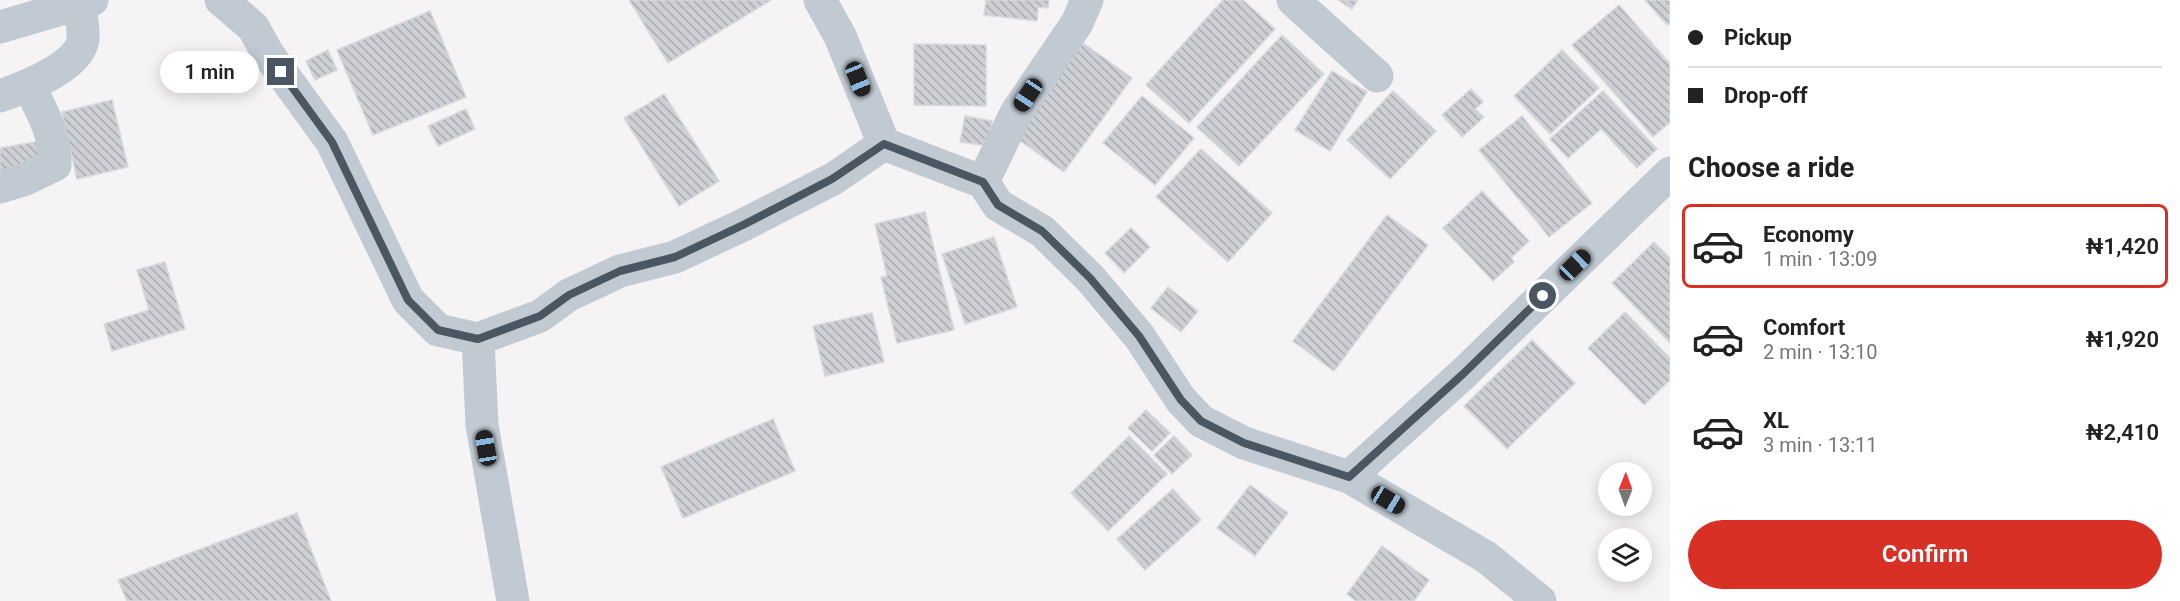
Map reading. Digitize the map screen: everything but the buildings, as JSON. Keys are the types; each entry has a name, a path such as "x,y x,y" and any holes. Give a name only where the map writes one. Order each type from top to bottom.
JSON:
{"street":[{"path":"221,0 253,27 268,54 332,142 408,300 438,330 478,339 540,316 569,295 620,271 675,257 743,225 832,179 884,144"},
{"path":"820,0 840,36 884,144 983,182 998,205 1042,231 1090,278 1139,336 1181,400 1201,421 1244,443 1349,477 1486,557 1540,601"},
{"path":"983,182 1016,113 1077,23 1087,0"},
{"path":"1293,0 1377,75"},
{"path":"0,27 86,1 83,41 74,58 15,91 45,117 56,148 55,165 26,179 0,187"},
{"path":"1349,477 1463,374 1670,172"},
{"path":"478,339 482,425 513,601"}],"route":[{"path":"281,72 332,142 408,300 438,330 478,339 540,316 569,295 620,271 675,257 743,225 832,179 884,144 983,182 998,205 1042,231 1090,278 1139,336 1181,400 1201,421 1244,443 1349,477 1463,374 1543,296"}]}
